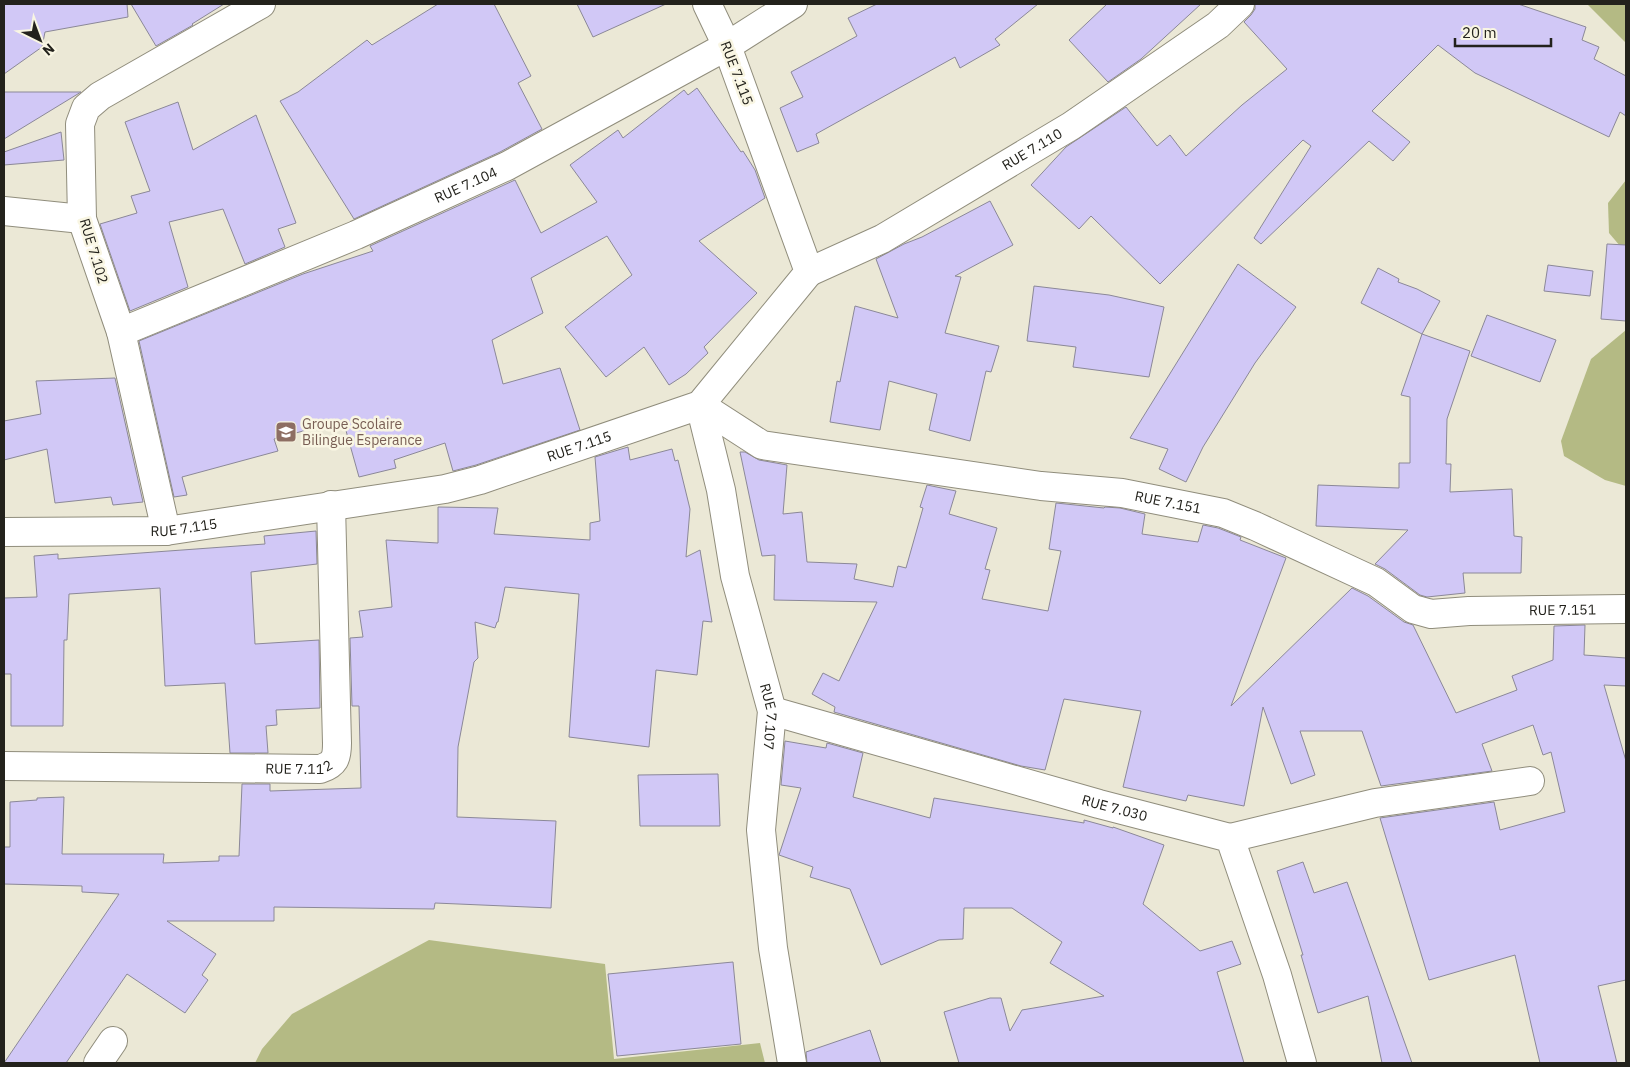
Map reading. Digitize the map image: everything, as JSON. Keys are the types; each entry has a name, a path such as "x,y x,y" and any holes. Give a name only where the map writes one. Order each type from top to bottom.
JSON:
{"street":[{"name":"RUE 7.102","path":"166,531 121,332 82,219 80,124 86,108 100,96 261,4"},
{"name":"RUE 7.115","path":"707,4 727,46 808,272"},
{"name":"RUE 7.104","path":"121,332 356,236 507,166 727,46 794,4"},
{"name":"RUE 7.110","path":"808,272 882,240 1071,126 1218,26 1240,4"},
{"path":"4,211 82,219"},
{"path":"700,405 808,272"},
{"name":"RUE 7.115","path":"4,532 166,531 445,489 480,480 700,405"},
{"name":"RUE 7.151","path":"700,405 762,444 1041,486 1122,493 1223,513 1376,582 1413,609 1431,614 1469,611 1626,609"},
{"name":"RUE 7.107","path":"700,405 721,490 735,576 772,711 761,830 773,948 792,1063"},
{"name":"RUE 7.112","path":"4,766 320,769 329,766 337,756 331,505"},
{"name":"RUE 7.030","path":"772,711 1099,804 1230,838"},
{"path":"1302,1063 1277,975 1230,838 1375,803 1530,782"},
{"path":"98,1063 113,1041"}],"green space":[{"path":"1587,4 1626,4 1626,43"},
{"path":"1626,180 1626,253 1609,233 1608,203"},
{"path":"1626,330 1626,486 1605,480 1564,456 1561,441 1591,359"},
{"path":"429,940 605,964 614,1059 760,1043 765,1063 255,1063 262,1049 292,1014"}],"building":[{"path":"4,4 127,4 128,17 45,32 42,47 4,74"},
{"path":"131,4 224,4 193,25 156,46"},
{"path":"438,4 494,4 531,76 518,83 542,129 500,152 354,219 280,101 298,92 367,40 372,45"},
{"path":"577,4 666,4 593,37"},
{"path":"877,4 1038,4 995,39 1000,45 960,68 955,57 816,134 819,143 797,152 780,108 803,97 791,72 857,36 848,18"},
{"path":"1107,4 1201,4 1141,59 1108,82 1069,40"},
{"path":"1255,4 1518,4 1586,27 1582,40 1599,47 1594,59 1626,76 1626,116 1620,112 1609,137 1475,73 1438,45 1372,111 1410,142 1393,161 1369,141 1261,244 1254,238 1311,146 1303,140 1160,284 1091,216 1079,229 1031,185 1066,147 1126,107 1157,146 1170,135 1186,156 1242,105 1287,69 1244,22 1255,9"},
{"path":"697,88 755,170 765,198 699,241 757,293 704,347 708,353 686,374 669,385 644,347 606,377 565,327 632,275 607,236 531,278 543,313 492,340 503,384 560,368 580,430 453,471 445,443 394,460 396,468 359,477 343,420 274,439 278,451 182,477 187,495 174,497 139,341 303,274 373,251 370,246 515,180 541,233 597,202 570,165 618,130 623,138 684,90 688,95"},
{"path":"4,92 81,92 4,139"},
{"path":"178,102 193,150 256,115 296,223 278,229 285,247 245,264 223,209 169,222 188,287 130,311 100,224 137,213 131,196 150,191 125,122"},
{"path":"61,132 64,160 4,165 4,152"},
{"path":"990,201 1013,245 955,276 961,277 945,333 999,346 991,372 986,371 970,441 929,430 937,394 889,381 880,430 830,422 837,381 840,382 855,306 898,318 876,259"},
{"path":"1607,244 1626,245 1626,321 1601,319"},
{"path":"1238,264 1296,307 1255,363 1203,447 1186,482 1159,469 1168,449 1130,438"},
{"path":"1548,265 1593,271 1590,296 1544,291"},
{"path":"1378,268 1399,279 1398,282 1440,301 1422,334 1361,303"},
{"path":"1034,286 1109,295 1164,307 1149,377 1073,367 1076,347 1027,341"},
{"path":"1487,315 1556,340 1540,382 1471,356"},
{"path":"1422,334 1470,351 1447,419 1446,464 1451,464 1450,492 1512,489 1514,536 1522,537 1521,573 1463,573 1465,593 1427,597 1420,595 1385,569 1375,564 1408,530 1316,526 1318,485 1399,488 1399,463 1410,463 1410,397 1401,395"},
{"path":"115,378 143,502 113,505 111,497 55,503 47,449 4,460 4,421 41,414 36,381"},
{"path":"628,447 630,460 672,449 675,461 678,460 690,509 686,557 700,550 712,622 703,621 697,675 656,670 649,747 569,737 579,594 505,587 495,628 475,622 478,658 474,662 458,747 457,817 556,821 551,908 435,903 434,909 274,907 274,921 167,921 216,954 202,975 208,980 185,1013 127,974 66,1063 4,1063 119,894 82,892 82,886 4,884 4,847 10,847 10,802 64,797 62,854 164,854 163,863 219,861 219,856 239,856 242,784 270,784 270,791 361,788 359,706 352,706 350,638 363,637 359,611 392,607 386,540 438,543 438,507 498,508 494,534 590,540 590,523 600,521 595,457"},
{"path":"740,452 745,452 759,460 787,465 783,514 802,512 807,562 857,564 854,579 893,587 898,566 906,568 923,508 920,507 927,485 956,491 949,514 997,528 985,569 990,570 982,599 1048,611 1061,551 1049,549 1056,503 1120,508 1145,514 1142,534 1198,542 1203,525 1218,528 1241,537 1240,540 1286,558 1231,706 1352,588 1368,596 1404,622 1413,625 1456,713 1517,690 1512,676 1553,660 1554,626 1585,625 1584,655 1626,658 1626,686 1604,685 1626,761 1626,980 1598,986 1617,1063 1540,1063 1515,955 1429,980 1380,818 1494,802 1500,830 1565,812 1551,752 1543,755 1533,725 1482,744 1492,771 1381,786 1362,731 1300,731 1315,775 1291,784 1263,707 1244,806 1188,795 1186,801 1123,787 1141,711 1064,699 1045,770 1021,766 834,712 835,707 812,694 823,673 839,681 877,602 774,600 775,555 762,556"},
{"path":"316,531 317,564 251,572 255,644 319,640 320,708 276,710 277,725 266,726 268,753 230,753 225,683 165,686 160,588 69,594 67,640 64,640 63,726 11,726 11,674 4,674 4,598 37,597 34,556 58,554 58,559 265,544 264,536"},
{"path":"785,741 826,748 827,743 863,753 853,797 930,818 934,798 1084,823 1084,820 1113,827 1164,845 1143,904 1200,951 1232,941 1241,964 1217,972 1244,1063 959,1063 944,1012 990,998 1001,998 1010,1031 1022,1010 1104,996 1050,963 1062,942 1012,908 964,908 963,939 939,940 881,965 850,889 810,877 813,867 779,855 801,788 781,785"},
{"path":"718,774 720,826 640,826 638,775"},
{"path":"1303,862 1314,893 1347,882 1412,1063 1382,1063 1368,996 1318,1013 1301,955 1303,955 1277,871"},
{"path":"733,962 741,1044 617,1056 608,974"},
{"path":"870,1030 881,1063 807,1063 806,1052"}],"place":[{"name":"Groupe Scolaire Bilingue Esperance","path":"286,432"}]}
